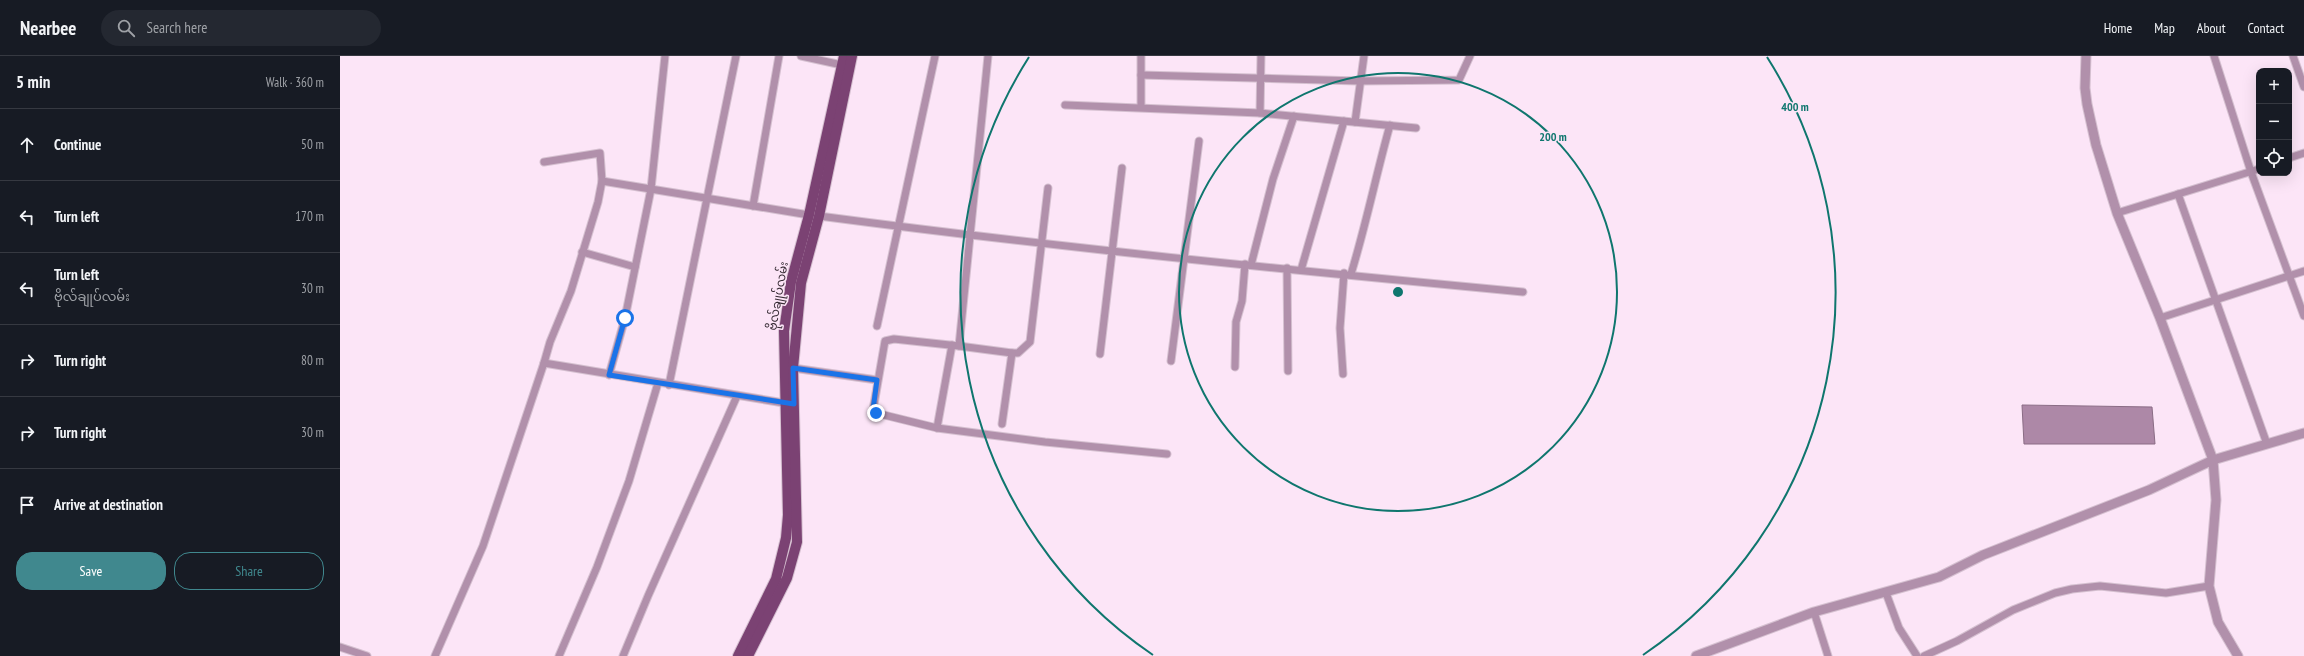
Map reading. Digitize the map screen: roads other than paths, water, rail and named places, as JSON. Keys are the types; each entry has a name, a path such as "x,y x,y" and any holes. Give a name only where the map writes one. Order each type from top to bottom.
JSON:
{"main road":[{"name":"ဗိုလ်ချုပ်လမ်း","path":"738,656 776,579 784,546 788,515 789,404 801,283 820,216 852,56"},
{"name":"ဗိုလ်ချုပ်လမ်း","path":"748,656 787,578 797,542 784,331 791,282 809,215 843,61"}],"street":[{"path":"609,375 625,318 651,189 664,56"},
{"path":"669,385 736,56"},
{"path":"753,206 779,56"},
{"path":"801,56 843,61"},
{"path":"877,326 935,56"},
{"path":"937,428 956,345 971,236 988,56"},
{"path":"1140,107 1141,56"},
{"path":"1260,113 1261,56"},
{"path":"1355,122 1359,81 1364,56"},
{"path":"1141,75 1359,81 1459,80 1470,56"},
{"path":"2086,56 2085,73 2087,104 2096,145 2117,213 2160,318 2213,460 2216,500 2209,586 2218,622 2238,656"},
{"path":"2214,56 2251,172 2304,316"},
{"path":"2293,56 2304,87"},
{"path":"1065,105 1260,113 1416,128"},
{"path":"1234,367 1236,322 1242,301 1248,265 1294,116"},
{"path":"1301,270 1344,121"},
{"path":"1343,374 1340,328 1347,274 1365,227 1373,187 1390,126"},
{"path":"1171,362 1183,259 1200,141"},
{"path":"435,656 483,546 550,342 571,291 598,202 602,181 600,153 544,162"},
{"path":"2292,157 2304,153"},
{"path":"1100,354 1122,168"},
{"path":"2117,213 2256,170"},
{"path":"602,181 707,200 809,215"},
{"path":"1048,188 1043,244 1030,342 1018,353 1012,353 956,345 894,339 884,341 873,410 876,413 937,428 1045,442 1167,454"},
{"path":"2178,194 2267,444"},
{"path":"820,216 971,236 1111,252 1523,292"},
{"path":"582,252 635,267"},
{"path":"1287,268 1288,371"},
{"path":"2160,318 2304,271"},
{"path":"1002,424 1012,353"},
{"path":"544,363 789,404"},
{"path":"793,368 877,380"},
{"path":"559,656 597,567 629,481 658,383"},
{"path":"623,656 737,396"},
{"path":"1696,656 1814,612 1939,577 1983,555 2149,490 2213,460 2304,433"},
{"path":"1924,656 1957,642 2013,610 2066,590 2100,586 2166,594 2209,586"},
{"path":"1886,593 1899,628 1917,656"},
{"path":"1814,612 1828,656"},
{"path":"340,647 367,656"}]}
